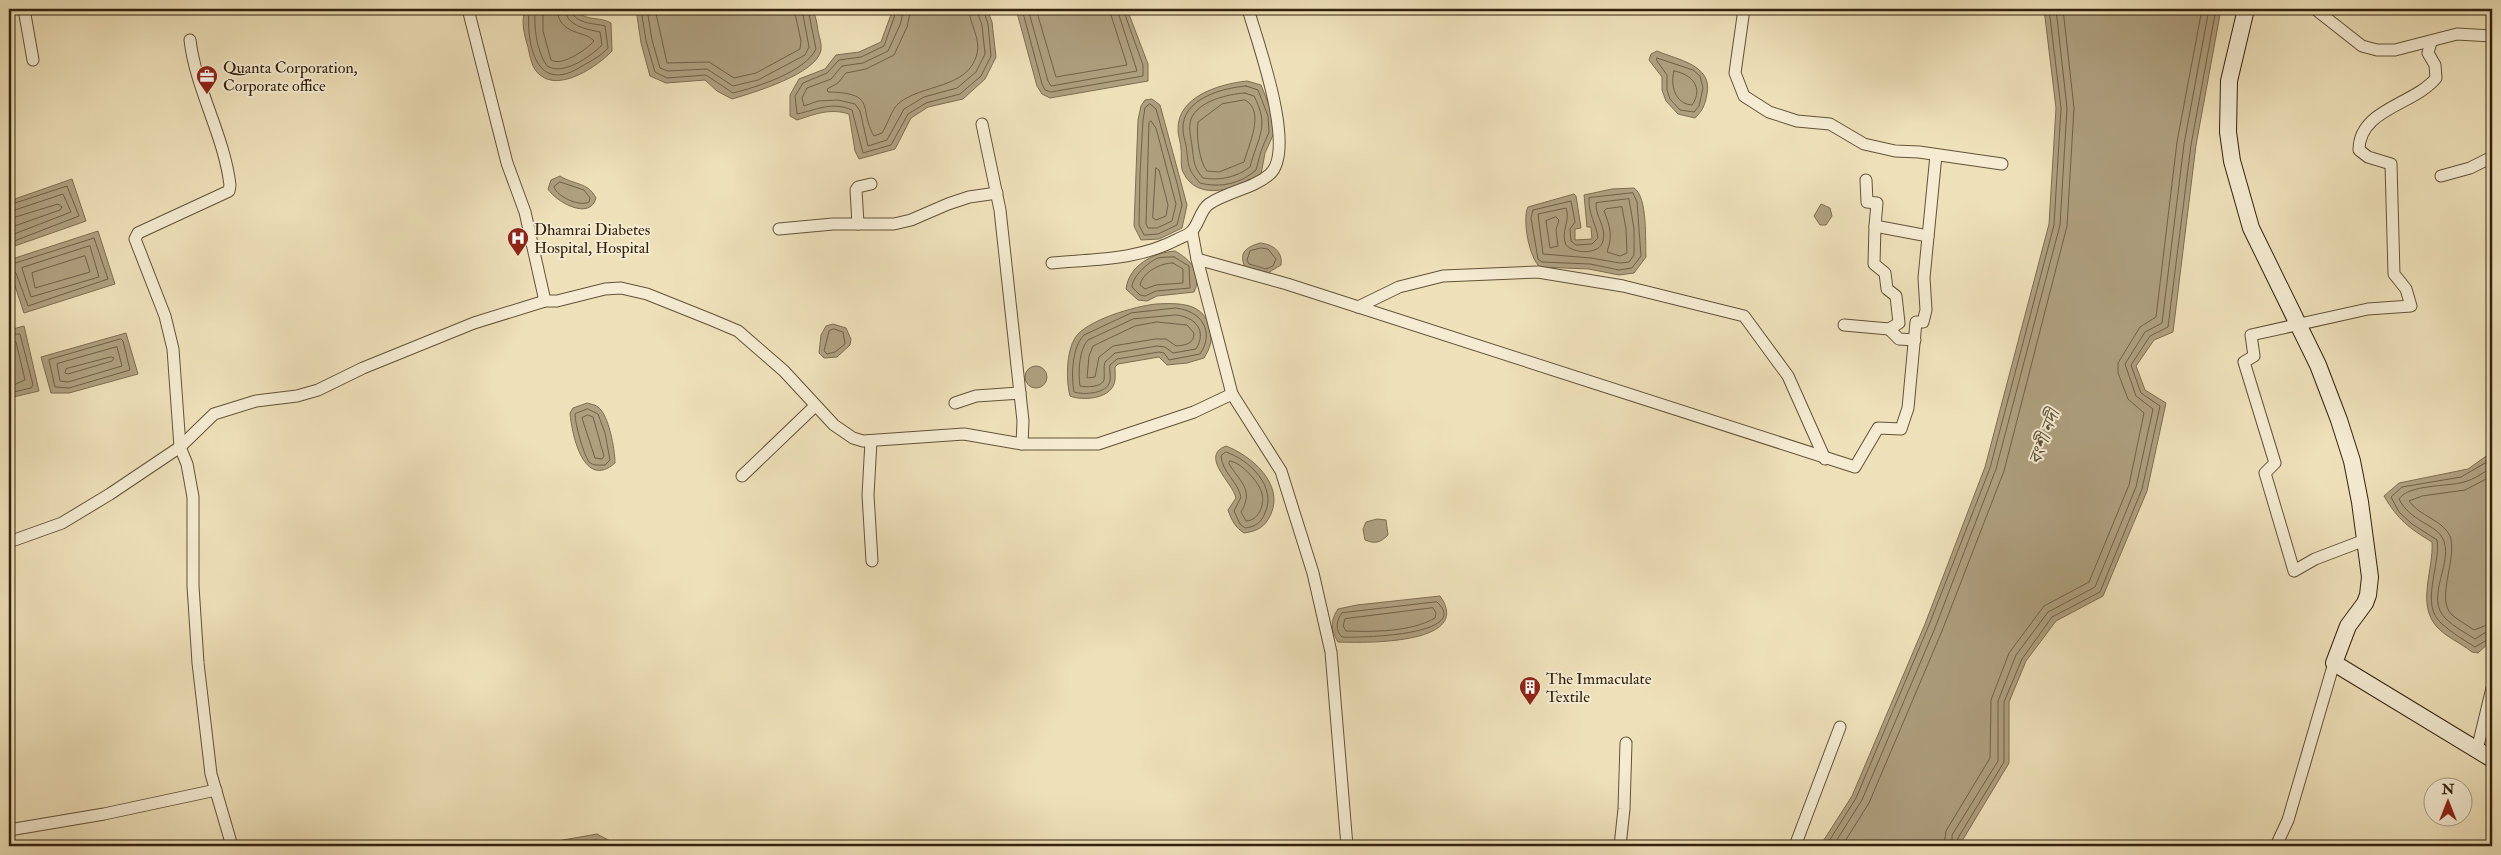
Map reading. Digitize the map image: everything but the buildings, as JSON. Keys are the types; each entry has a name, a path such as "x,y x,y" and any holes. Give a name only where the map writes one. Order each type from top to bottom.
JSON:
{"street":[{"path":"24,9 33,60"},
{"path":"468,9 506,163 524,212 545,301"},
{"path":"1052,263 1131,255 1161,248 1192,232 1206,206 1217,198 1260,182 1272,172 1277,161 1280,140 1274,99 1248,9"},
{"path":"1744,9 1735,73 1744,96 1769,112 1788,118 1830,124 1864,144 1895,151 1920,152 2002,164"},
{"path":"2246,9 2229,81 2228,132 2232,161 2251,228 2298,323 2325,384 2352,461 2370,577 2365,603 2348,626 2334,663 2288,820 2276,846"},
{"path":"2316,9 2362,46 2377,50 2395,50 2456,34 2492,36"},
{"path":"190,40 193,65 223,149 230,185 229,190 138,233 135,239 165,316 173,350 180,447 188,464 193,497 193,586 198,663 211,774 232,846"},
{"path":"2365,540 2314,559 2294,571 2265,473 2275,463 2244,362 2254,356 2251,335 2298,323 2368,309 2411,306 2406,290 2394,274 2391,164 2368,157 2359,150 2359,139 2368,123 2382,113 2427,89 2436,78 2434,65 2428,53 2431,42"},
{"path":"982,124 997,193 1023,421 1022,444"},
{"path":"1197,259 1358,307 1825,459 1855,467 1878,428 1901,428 1908,408 1916,322 1924,322 1926,310 1924,278 1936,155"},
{"path":"2441,176 2492,157"},
{"path":"1844,325 1889,329 1899,324 1896,296 1887,289 1885,274 1874,264 1877,203 1867,202 1866,180"},
{"path":"858,224 856,190 858,187 871,184"},
{"path":"779,229 899,223 969,197 997,193"},
{"path":"1875,226 1928,236"},
{"path":"1192,232 1197,259 1232,394 1281,471 1314,573 1331,652 1347,846"},
{"path":"1358,307 1399,287 1443,276 1538,272 1624,286 1744,316 1788,376 1825,459"},
{"path":"9,542 62,523 180,447 214,414 256,401 297,396 318,390 363,368 474,323 545,301 557,301 605,288 621,288 647,294 738,331 784,370 834,425 852,438 870,442 964,434 1022,444 1089,444 1112,441 1194,412 1232,394"},
{"path":"1889,329 1898,339 1915,340"},
{"path":"955,404 976,396 1020,393"},
{"path":"742,476 815,406"},
{"path":"870,442 868,495 872,561"},
{"path":"2334,663 2492,759"},
{"path":"2477,750 2492,688"},
{"path":"1794,846 1840,727"},
{"path":"1620,846 1624,809 1626,743"},
{"path":"9,830 104,814 216,790"}],"water":[{"path":"525,9 575,9 583,16 611,23 612,51 598,63 578,75 558,81 548,79 535,70 532,63 525,37 523,19"},
{"path":"636,9 812,9 816,20 821,50 817,59 796,74 768,87 732,99 717,91 705,80 666,83 650,76 641,43"},
{"path":"893,9 987,9 992,22 996,57 985,79 963,99 928,107 911,118 895,149 859,159 855,151 849,114 829,112 797,120 790,116 790,95 799,79 825,69 836,55 859,52 881,42"},
{"path":"1016,9 1127,9 1148,64 1148,81 1050,98 1042,94 1037,86"},
{"name":"বংশী নদী","path":"2044,9 2221,9 2196,145 2173,332 2154,340 2136,366 2145,390 2166,403 2147,491 2103,596 2056,621 2026,661 2009,702 2009,763 1962,841 1974,846 1820,846 1852,796 1925,624 1985,467 2049,224 2056,108"},
{"path":"1657,51 1692,65 1705,76 1707,94 1702,110 1695,118 1678,114 1666,101 1662,90 1662,77 1649,60 1651,54"},
{"path":"1247,81 1261,85 1273,115 1274,133 1265,153 1261,174 1231,188 1208,190 1198,188 1190,182 1182,170 1178,130 1180,118 1192,100 1202,94 1225,85"},
{"path":"1152,99 1160,105 1187,205 1182,228 1159,239 1141,240 1134,226 1138,120 1141,106 1145,100"},
{"path":"560,176 589,189 596,198 593,205 580,209 565,204 552,194 548,189 551,180"},
{"path":"72,179 86,221 9,248 9,201"},
{"path":"1634,188 1642,200 1644,210 1646,257 1634,273 1619,275 1589,269 1540,267 1536,262 1526,229 1528,207 1574,194 1576,196 1581,228 1575,229 1575,240 1592,239 1591,227 1587,227 1584,195 1612,189"},
{"path":"1821,204 1830,208 1832,216 1826,225 1820,225 1814,216"},
{"path":"98,231 115,284 24,313 9,268 9,260"},
{"path":"1260,243 1276,249 1281,260 1281,265 1266,274 1245,267 1243,262 1245,251 1251,246"},
{"path":"1175,251 1194,268 1197,279 1194,292 1157,296 1147,301 1138,300 1126,289 1132,273 1143,262 1158,254"},
{"path":"1156,304 1182,304 1196,309 1202,314 1207,320 1211,337 1209,348 1204,358 1187,363 1167,365 1159,357 1118,364 1115,367 1114,384 1107,393 1095,398 1075,398 1070,396 1067,375 1068,359 1072,344 1081,331 1089,325 1112,315"},
{"path":"833,324 846,328 851,339 850,345 837,357 824,358 819,353 821,335 826,326"},
{"path":"24,326 39,391 9,398 9,330"},
{"path":"126,333 138,374 69,393 51,393 41,357"},
{"path":"1036,366 1044,369 1047,377 1044,385 1036,388 1028,385 1025,377 1028,369"},
{"path":"587,403 598,407 602,411 611,433 615,463 604,470 595,470 582,457 571,423 570,413 573,408"},
{"path":"1226,446 1255,464 1263,472 1273,492 1274,503 1271,514 1264,525 1253,531 1244,533 1241,531 1234,523 1228,510 1236,498 1220,470 1216,456 1219,450"},
{"path":"2492,452 2492,640 2478,653 2472,652 2445,634 2431,618 2428,608 2427,586 2432,542 2405,523 2384,496 2399,483 2468,469"},
{"path":"1377,519 1386,520 1388,535 1377,542 1365,540 1363,529 1366,522"},
{"path":"1440,596 1447,612 1442,624 1430,632 1412,638 1369,642 1338,642 1334,633 1332,626 1338,609 1357,605"},
{"path":"597,834 612,842 614,846 529,846"}],"place":[{"name":"Quanta Corporation, Corporate office","path":"207,95"},
{"name":"Dhamrai Diabetes Hospital, Hospital","path":"518,257"},
{"name":"The Immaculate Textile","path":"1530,706"}]}
